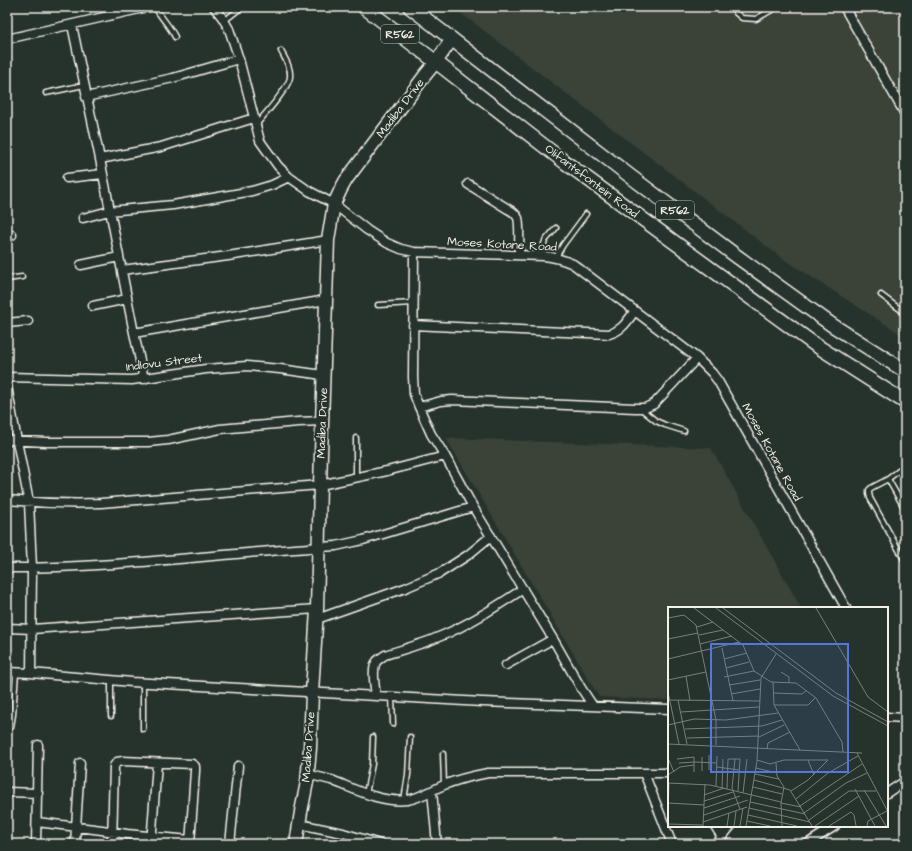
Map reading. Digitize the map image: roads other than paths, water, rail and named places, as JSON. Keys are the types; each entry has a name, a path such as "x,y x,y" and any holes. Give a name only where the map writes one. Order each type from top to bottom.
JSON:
{"main road":[{"name":"Olifantsfontein Road","path":"364,7 566,162 808,340 905,402"},
{"name":"R562","path":"410,7 735,255 832,325 905,371"}],"street":[{"path":"7,38 72,25 148,7"},
{"name":"Moses Kotane Road","path":"214,7 229,29 239,59 260,141 278,166 289,177 309,191 334,204 367,230 387,243 414,252 556,257 573,264 697,358 718,381 845,607"},
{"path":"844,7 905,114"},
{"path":"72,25 144,379"},
{"name":"Madiba Drive","path":"296,844 308,774 310,748 317,614 328,240 334,204 346,180 452,39"},
{"path":"86,97 173,78 239,59"},
{"path":"100,159 161,147 255,121"},
{"path":"67,178 103,174"},
{"path":"83,218 110,211 173,205 244,192 272,185 289,177"},
{"path":"468,184 508,209 518,218 519,255"},
{"path":"122,270 228,256 328,240"},
{"path":"414,252 413,377 414,394 419,407 431,434 473,507 553,638 581,688 594,706"},
{"path":"81,265 119,257"},
{"path":"93,306 127,299"},
{"path":"134,333 326,300"},
{"path":"413,325 609,334 616,332 623,326 635,311"},
{"path":"7,323 28,321"},
{"path":"419,407 441,401 452,400 645,408 654,404 697,358"},
{"name":"Indlovu Street","path":"7,377 132,380 247,366 280,368 323,375"},
{"path":"7,386 29,502 32,568 31,673"},
{"path":"7,440 120,443 148,442 168,440 220,429 322,421"},
{"path":"7,500 82,504 320,485 387,471 445,456"},
{"path":"7,568 103,565 336,546 363,540 473,507"},
{"path":"7,628 32,629 317,614 406,588 440,572 468,555 491,536"},
{"path":"376,696 374,672 375,665 378,660 385,655 426,642 457,629 486,613 523,588"},
{"path":"506,665 553,638"},
{"path":"7,672 143,683 312,693 482,702 668,709"},
{"path":"888,717 905,718"},
{"path":"36,844 38,745"},
{"path":"37,822 102,830 112,832 152,840 190,842 195,766 192,764 117,762 114,766 112,832 112,844"},
{"path":"75,844 80,763"},
{"path":"152,840 157,763"},
{"path":"230,844 238,766"},
{"path":"308,774 329,780 373,797 388,800 408,800 432,791 444,784 467,777 488,773 668,773"},
{"path":"644,773 672,844"},
{"path":"888,792 905,781"},
{"path":"432,791 437,844"},
{"path":"7,792 38,793"},
{"path":"299,824 343,833 380,844"},
{"path":"716,827 722,837"},
{"path":"716,844 730,827"},
{"path":"807,844 833,827"}],"lane":[{"path":"155,7 175,37"},
{"path":"224,21 242,7"},
{"path":"734,7 736,14 742,18 756,19 777,7"},
{"path":"255,121 276,100 288,84 290,76 288,65 281,51"},
{"path":"46,93 84,85"},
{"path":"556,257 586,214"},
{"path":"540,256 545,240 556,228"},
{"path":"7,279 22,277"},
{"path":"881,295 905,313"},
{"path":"378,305 414,303"},
{"path":"640,408 656,421 665,426 684,431"},
{"path":"356,438 356,477"},
{"path":"904,468 869,490 869,493 870,498 905,561"},
{"path":"888,479 905,509"},
{"path":"11,727 16,672"},
{"path":"111,680 111,716"},
{"path":"143,683 143,729"},
{"path":"392,697 393,724"},
{"path":"366,794 372,764 373,737"},
{"path":"404,800 408,776 410,737"},
{"path":"443,754 444,784"}]}
